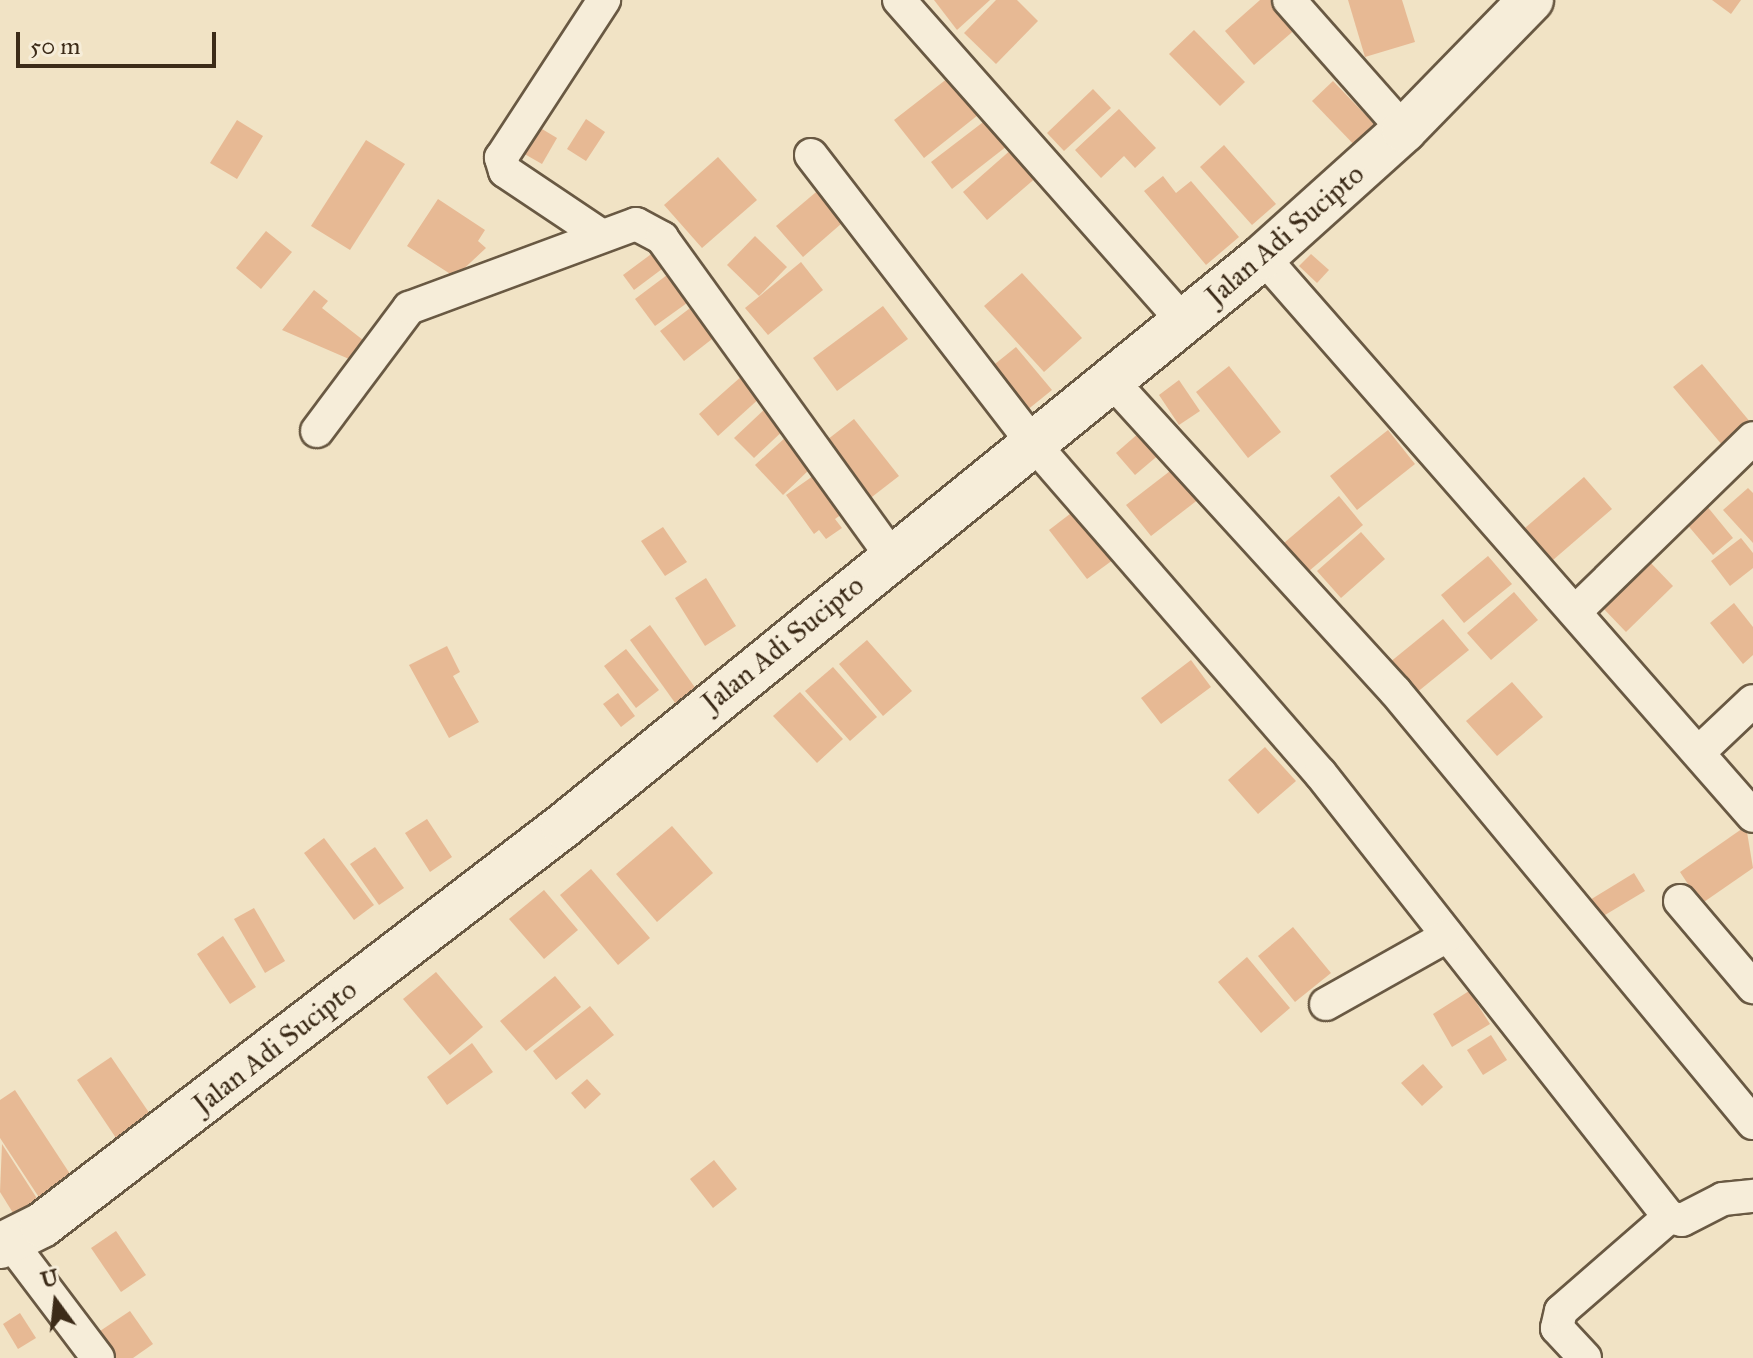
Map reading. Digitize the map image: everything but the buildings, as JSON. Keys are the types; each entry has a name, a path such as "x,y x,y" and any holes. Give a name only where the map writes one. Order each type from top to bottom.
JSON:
{"street":[{"path":"599,234 505,171 501,158 604,0"},
{"path":"899,0 1183,321"},
{"path":"1289,0 1404,130"},
{"name":"Jalan Adi Sucipto","path":"6,1244 563,826 891,556 1263,257 1404,130 1531,0"},
{"path":"811,155 1033,443 1320,773 1669,1217 1682,1220 1723,1199 1753,1196"},
{"path":"317,431 409,308 599,234 636,224 662,238 891,556"},
{"path":"1263,257 1577,610 1753,816"},
{"path":"1110,379 1395,691 1753,1123"},
{"path":"1577,610 1753,438"},
{"path":"1699,752 1753,701"},
{"path":"1680,901 1753,987"},
{"path":"1326,1004 1447,936"},
{"path":"1585,1358 1557,1328 1561,1311 1669,1217"},
{"path":"6,1244 98,1358"}]}
